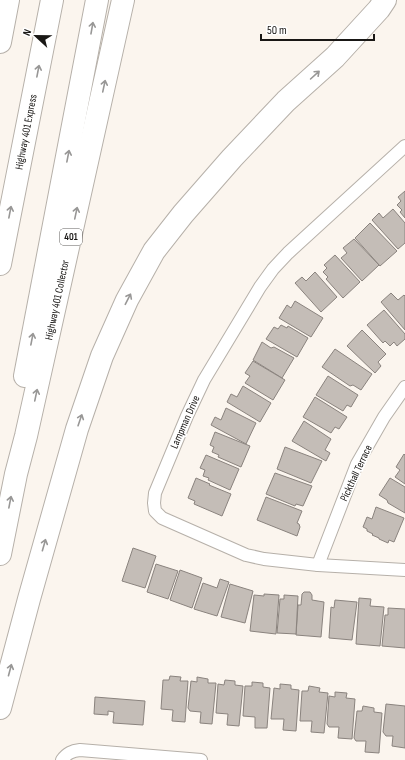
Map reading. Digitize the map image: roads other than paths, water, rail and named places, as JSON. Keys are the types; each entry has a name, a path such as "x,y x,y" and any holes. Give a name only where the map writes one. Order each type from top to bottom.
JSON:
{"highway":[{"path":"0,42 8,0"},
{"name":"Highway 401 Express","path":"0,264 52,0"},
{"path":"16,474 13,437 97,0"},
{"name":"Highway 401 Collector","path":"0,554 16,474 28,428 123,0"},
{"path":"0,708 77,429 102,356 127,300 154,252 183,214 232,158 275,113 335,57 379,9 385,0"}],"street":[{"name":"Lampman Drive","path":"405,146 288,253 260,287 204,380 155,493 154,503 156,511 162,518 246,555 264,559 318,565 405,570"},
{"name":"Pickthall Terrace","path":"318,565 357,464 384,417 405,387"},
{"path":"62,760 66,755 73,751 80,750 201,760"}]}
